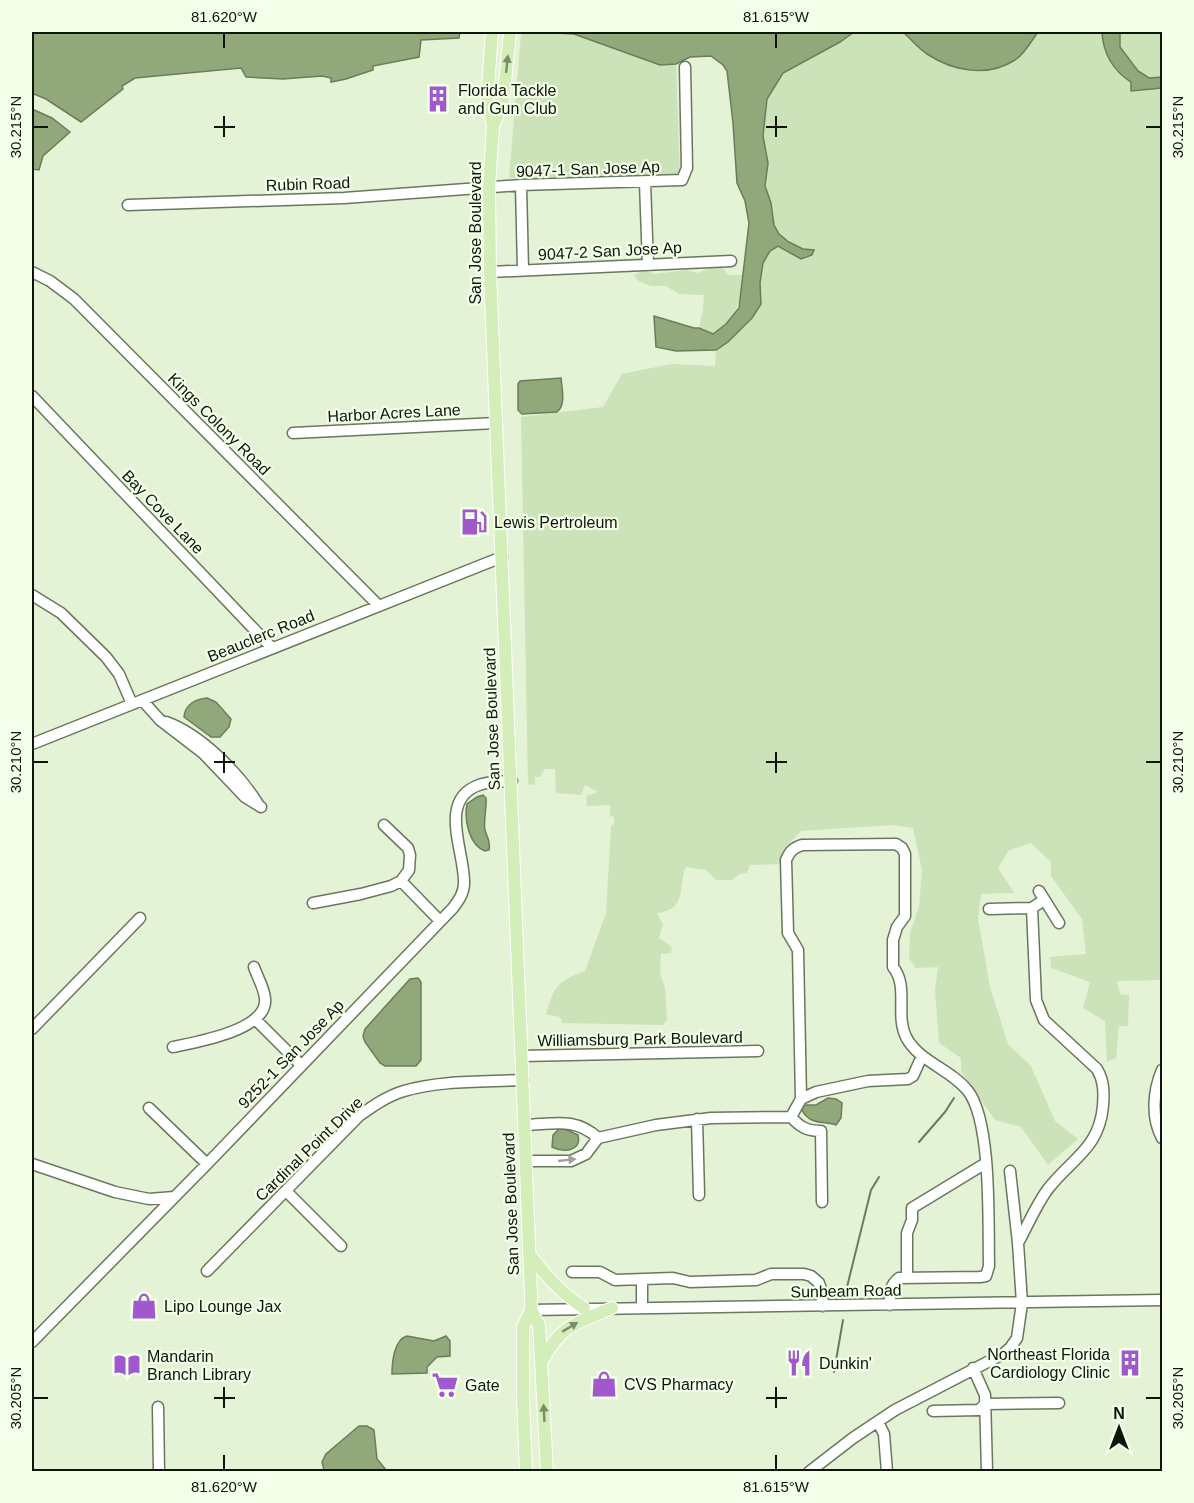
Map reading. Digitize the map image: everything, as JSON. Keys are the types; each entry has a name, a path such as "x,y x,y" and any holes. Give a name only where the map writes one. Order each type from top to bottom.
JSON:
{"main road":[{"name":"San Jose Boulevard","path":"492,36 487,100 493,126 489,189 490,272 512,781 531,1310 539,1325 547,1472"},
{"name":"San Jose Boulevard","path":"493,126 503,102 509,37"},
{"path":"529,1254 554,1286 584,1308"},
{"path":"541,1362 561,1332 572,1324 612,1308"},
{"name":"San Jose Boulevard","path":"526,1472 523,1327 531,1310"}],"street":[{"name":"9047-1 San Jose Ap","path":"489,189 682,180 686,176 687,168 685,67"},
{"path":"645,183 648,265"},
{"path":"521,186 523,270"},
{"name":"Rubin Road","path":"128,205 344,198 489,189"},
{"name":"9047-2 San Jose Ap","path":"490,272 731,261"},
{"name":"Kings Colony Road","path":"32,272 50,281 74,299 378,605"},
{"name":"Bay Cove Lane","path":"32,396 272,648"},
{"name":"Harbor Acres Lane","path":"293,433 496,423"},
{"name":"Beauclerc Road","path":"33,741 502,557"},
{"path":"32,595 61,613 106,657 137,702 217,762"},
{"name":"9252-1 San Jose Ap","path":"32,1342 453,908 463,892 455,815 460,799 476,786 512,781"},
{"path":"313,903 362,894 401,881 409,870 408,848 384,825"},
{"path":"791,1117 801,1099 798,950 788,933 786,860 795,848 802,845 889,843 902,848 905,854 904,915 893,940 893,967 900,975 903,1030 907,1040 922,1056 962,1084 978,1110 983,1128 986,1163 989,1272 986,1276 980,1277 899,1278 892,1283 890,1305"},
{"path":"401,881 440,921"},
{"path":"1018,1242 1045,1192 1097,1135 1102,1113 1104,1093 1097,1069 1044,1020 1036,999 1032,908 1042,896 1059,923"},
{"path":"989,909 1032,908"},
{"path":"32,1029 140,918"},
{"path":"173,1047 213,1038 256,1020 264,1008 266,998 254,967"},
{"path":"256,1020 301,1065"},
{"name":"Williamsburg Park Boulevard","path":"522,1056 758,1051"},
{"path":"801,1099 816,1092 868,1081 908,1079 913,1076 922,1056"},
{"path":"1162,1070 1154,1116 1162,1138"},
{"name":"Cardinal Point Drive","path":"207,1271 359,1116 386,1098 420,1087 523,1080"},
{"path":"149,1108 207,1164"},
{"path":"526,1161 571,1161 586,1154 598,1138 656,1125 697,1119 791,1117"},
{"path":"791,1117 805,1129 821,1131 822,1202"},
{"path":"697,1119 699,1195"},
{"path":"525,1125 570,1123 588,1129 598,1138"},
{"path":"907,1278 907,1233 912,1220 912,1208 986,1163"},
{"path":"32,1164 115,1192 149,1199 174,1197"},
{"path":"809,1472 895,1410 1003,1354 1015,1342 1019,1330 1022,1303 1010,1171"},
{"path":"285,1191 341,1246"},
{"path":"572,1272 600,1272 615,1280 673,1278 690,1282 756,1280 771,1274 804,1274 811,1276 819,1283 823,1306"},
{"path":"642,1280 642,1308"},
{"name":"Sunbeam Road","path":"531,1310 1162,1300"},
{"path":"973,1368 985,1395 987,1472"},
{"path":"933,1411 979,1410 985,1404 1059,1403"},
{"path":"158,1407 159,1472"},
{"path":"878,1422 884,1434 887,1472"}],"shaded area":[{"path":"32,32 460,32 459,38 421,40 419,57 373,66 373,70 331,82 331,78 322,76 283,79 246,77 241,68 135,78 122,86 123,89 81,122 46,99 34,94 32,97"},
{"path":"527,32 574,34 660,65 676,64 680,175 509,178 521,34"},
{"path":"538,32 854,32 783,73 767,99 763,136 768,163 765,186 771,203 774,225 779,234 789,242 803,249 814,250 812,255 801,259 778,246 770,251 763,263 760,283 761,304 752,318 728,342 716,350 676,351 656,347 654,316 713,334 726,324 739,308 749,223 745,201 737,183 727,71 711,56 690,57 676,64 660,65 574,34"},
{"path":"854,32 903,32 925,53 958,69 1016,60 1038,32 1102,32 1104,47 1110,61 1124,78 1159,90 1162,88 1162,980 1117,981 1120,994 1129,995 1128,1026 1119,1026 1116,1058 1107,1062 1105,1021 1083,1008 1090,982 1051,968 1050,957 1086,954 1082,919 1051,876 1051,862 1031,843 1009,850 998,868 1014,893 981,894 978,919 990,987 1008,1044 1031,1066 1055,1121 1078,1139 1048,1165 1021,1127 995,1120 961,1072 961,1058 939,1043 935,990 938,967 916,968 909,958 910,933 919,906 922,870 913,828 893,825 801,831 784,849 782,864 750,865 747,873 740,874 732,880 716,880 706,870 686,867 680,895 675,905 668,911 657,914 663,924 659,938 672,947 671,953 661,954 660,974 665,987 667,1020 663,1025 562,1023 560,1017 546,1014 558,986 585,971 606,913 611,826 614,824 614,817 610,816 610,805 587,806 586,796 598,792 585,785 581,795 556,793 555,769 545,769 540,777 535,777 535,785 528,784 521,417 603,407 622,374 671,364 715,366 716,350 746,325 759,306 761,300 760,275 769,254 778,246 801,259 803,249 779,234 774,225 771,203 765,186 768,163 763,136 767,99 783,73"},
{"path":"903,32 1038,32 1025,51 1015,60 993,69 970,70 937,60 924,52"},
{"path":"1102,32 1120,32 1120,47 1138,71 1149,78 1162,77 1162,88 1131,91 1131,82 1110,61"},
{"path":"1120,32 1162,32 1162,77 1149,78 1138,71 1120,47"},
{"path":"32,109 52,118 70,132 43,156 39,170 32,169"},
{"path":"722,267 728,275 743,275 742,286 737,309 729,320 713,334 699,328 704,295 679,294 666,286 651,286 638,281 634,275 644,270 655,274 686,270 698,273 709,268"},
{"path":"561,378 562,405 557,412 522,414 518,410 520,381"},
{"path":"207,698 216,702 231,719 229,727 220,737 211,737 184,717 186,709 192,703"},
{"path":"483,795 486,798 485,827 490,844 489,850 485,851 471,838 466,817 467,804"},
{"path":"418,978 421,982 421,1060 416,1066 385,1066 380,1063 365,1042 363,1036 365,1029 410,979"},
{"path":"828,1098 842,1103 841,1118 836,1125 813,1120 802,1110 804,1105 816,1105"},
{"path":"559,1129 565,1129 578,1135 579,1140 575,1147 562,1150 552,1147 553,1135"},
{"path":"407,1336 434,1341 446,1336 450,1341 450,1356 437,1357 427,1367 427,1373 392,1374 393,1358 397,1346"},
{"path":"359,1426 367,1426 374,1430 377,1459 387,1471 328,1472 324,1470 322,1462 326,1454"}],"waterway":[{"path":"919,1142 954,1098"},
{"path":"846,1291 871,1190 879,1177"},
{"path":"834,1372 843,1320"}],"place":[{"name":"Florida Tackle and Gun Club","path":"438,99"},
{"name":"Lewis Pertroleum","path":"474,522"},
{"name":"Lipo Lounge Jax","path":"144,1306"},
{"name":"Dunkin'","path":"799,1363"},
{"name":"Northeast Florida Cardiology Clinic","path":"1130,1363"},
{"name":"Mandarin Branch Library","path":"127,1365"},
{"name":"CVS Pharmacy","path":"604,1384"},
{"name":"Gate","path":"445,1385"}]}
